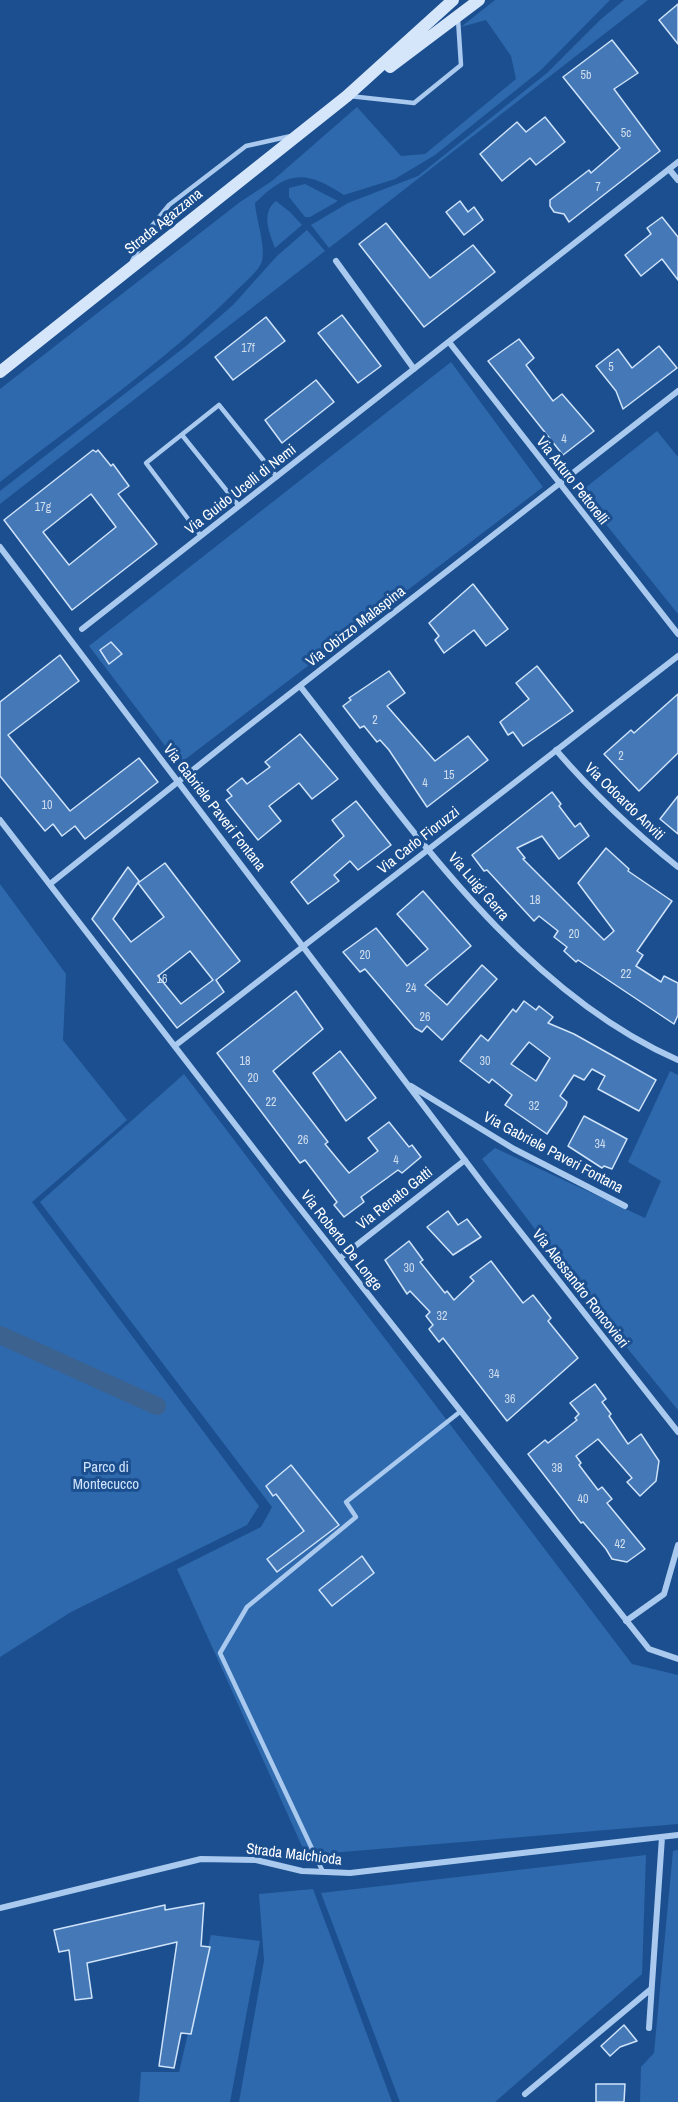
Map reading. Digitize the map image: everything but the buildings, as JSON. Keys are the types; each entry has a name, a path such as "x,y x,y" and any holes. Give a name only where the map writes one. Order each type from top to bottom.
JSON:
{"main road":[{"name":"Strada Agazzana","path":"0,372 347,96 453,0"},
{"name":"Strada Agazzana","path":"347,96 479,0"}],"street":[{"name":"Via Guido Ucelli di Nemi","path":"82,629 678,162"},
{"path":"669,169 678,180"},
{"path":"336,261 414,369"},
{"name":"Via Arturo Pettorelli","path":"449,342 678,634"},
{"name":"Via Obizzo Malaspina","path":"50,884 300,686 560,485 604,446 678,391"},
{"name":"Via Gabriele Paveri Fontana","path":"0,547 465,1160"},
{"name":"Via Carlo Fioruzzi","path":"176,1045 678,656"},
{"name":"Via Luigi Gerra","path":"300,686 474,904 521,954 581,1002 658,1051 678,1060"},
{"name":"Via Odoardo Anviti","path":"556,750 582,780 633,830 678,867"},
{"name":"Via Roberto De Longe","path":"0,820 340,1258 648,1649 678,1659"},
{"name":"Via Gabriele Paveri Fontana","path":"408,1084 513,1149 625,1206"},
{"name":"Via Renato Gatti","path":"340,1258 465,1160"},
{"name":"Via Alessandro Roncovieri","path":"465,1160 678,1432"},
{"path":"626,1621 664,1594 678,1545"},
{"name":"Strada Malchioda","path":"0,1908 201,1859 256,1860 302,1870 350,1873 678,1835"},
{"path":"649,2028 662,1837"},
{"path":"525,2094 651,1989"}],"lane":[{"path":"347,96 414,103 461,65 458,16"},
{"path":"126,271 152,226 169,205 246,146 299,135"},
{"path":"201,536 146,463 219,405 277,477"},
{"path":"182,435 239,506"},
{"path":"323,1872 220,1653 247,1607 356,1517 346,1502 461,1411"}],"green space":[{"path":"495,0 610,0 541,70 435,155 395,179 344,195 319,181 308,178 298,177 277,184 255,203 263,255 254,273 208,318 150,367 0,482 0,389 240,202 272,181 357,107 401,156 425,154 516,79 511,56 486,20 461,27"},
{"path":"624,0 648,0 329,248 311,225 348,203 418,176 547,73 600,20"},
{"path":"305,184 338,201 310,217 305,217 289,197 289,188"},
{"path":"276,201 302,225 275,248 267,217 268,211"},
{"path":"307,230 325,251 0,504 0,491 186,346 233,305 277,256"},
{"path":"451,362 543,487 179,764 89,646"},
{"path":"657,431 678,457 678,614 580,492"},
{"name":"Parco di Montecucco","path":"0,884 66,974 63,1040 127,1120 32,1202 259,1506 247,1525 71,1612 0,1657"},
{"path":"670,1071 678,1075 678,1410 596,1310 482,1159 495,1148 645,1218 661,1181 628,1162"},
{"path":"184,1074 632,1664 678,1675 678,1824 306,1855 177,1569 261,1527 272,1507 40,1202"},
{"path":"678,1850 678,2102 640,2102 641,2067 654,2053 673,1851"},
{"path":"646,1855 642,1974 495,2102 400,2102 321,1893"},
{"path":"313,1889 392,2102 239,2102 264,1961 259,1894"},
{"path":"211,1935 260,1941 230,2102 139,2102 141,2072 179,2072"}],"waterway":[{"path":"0,1335 157,1406"}]}
